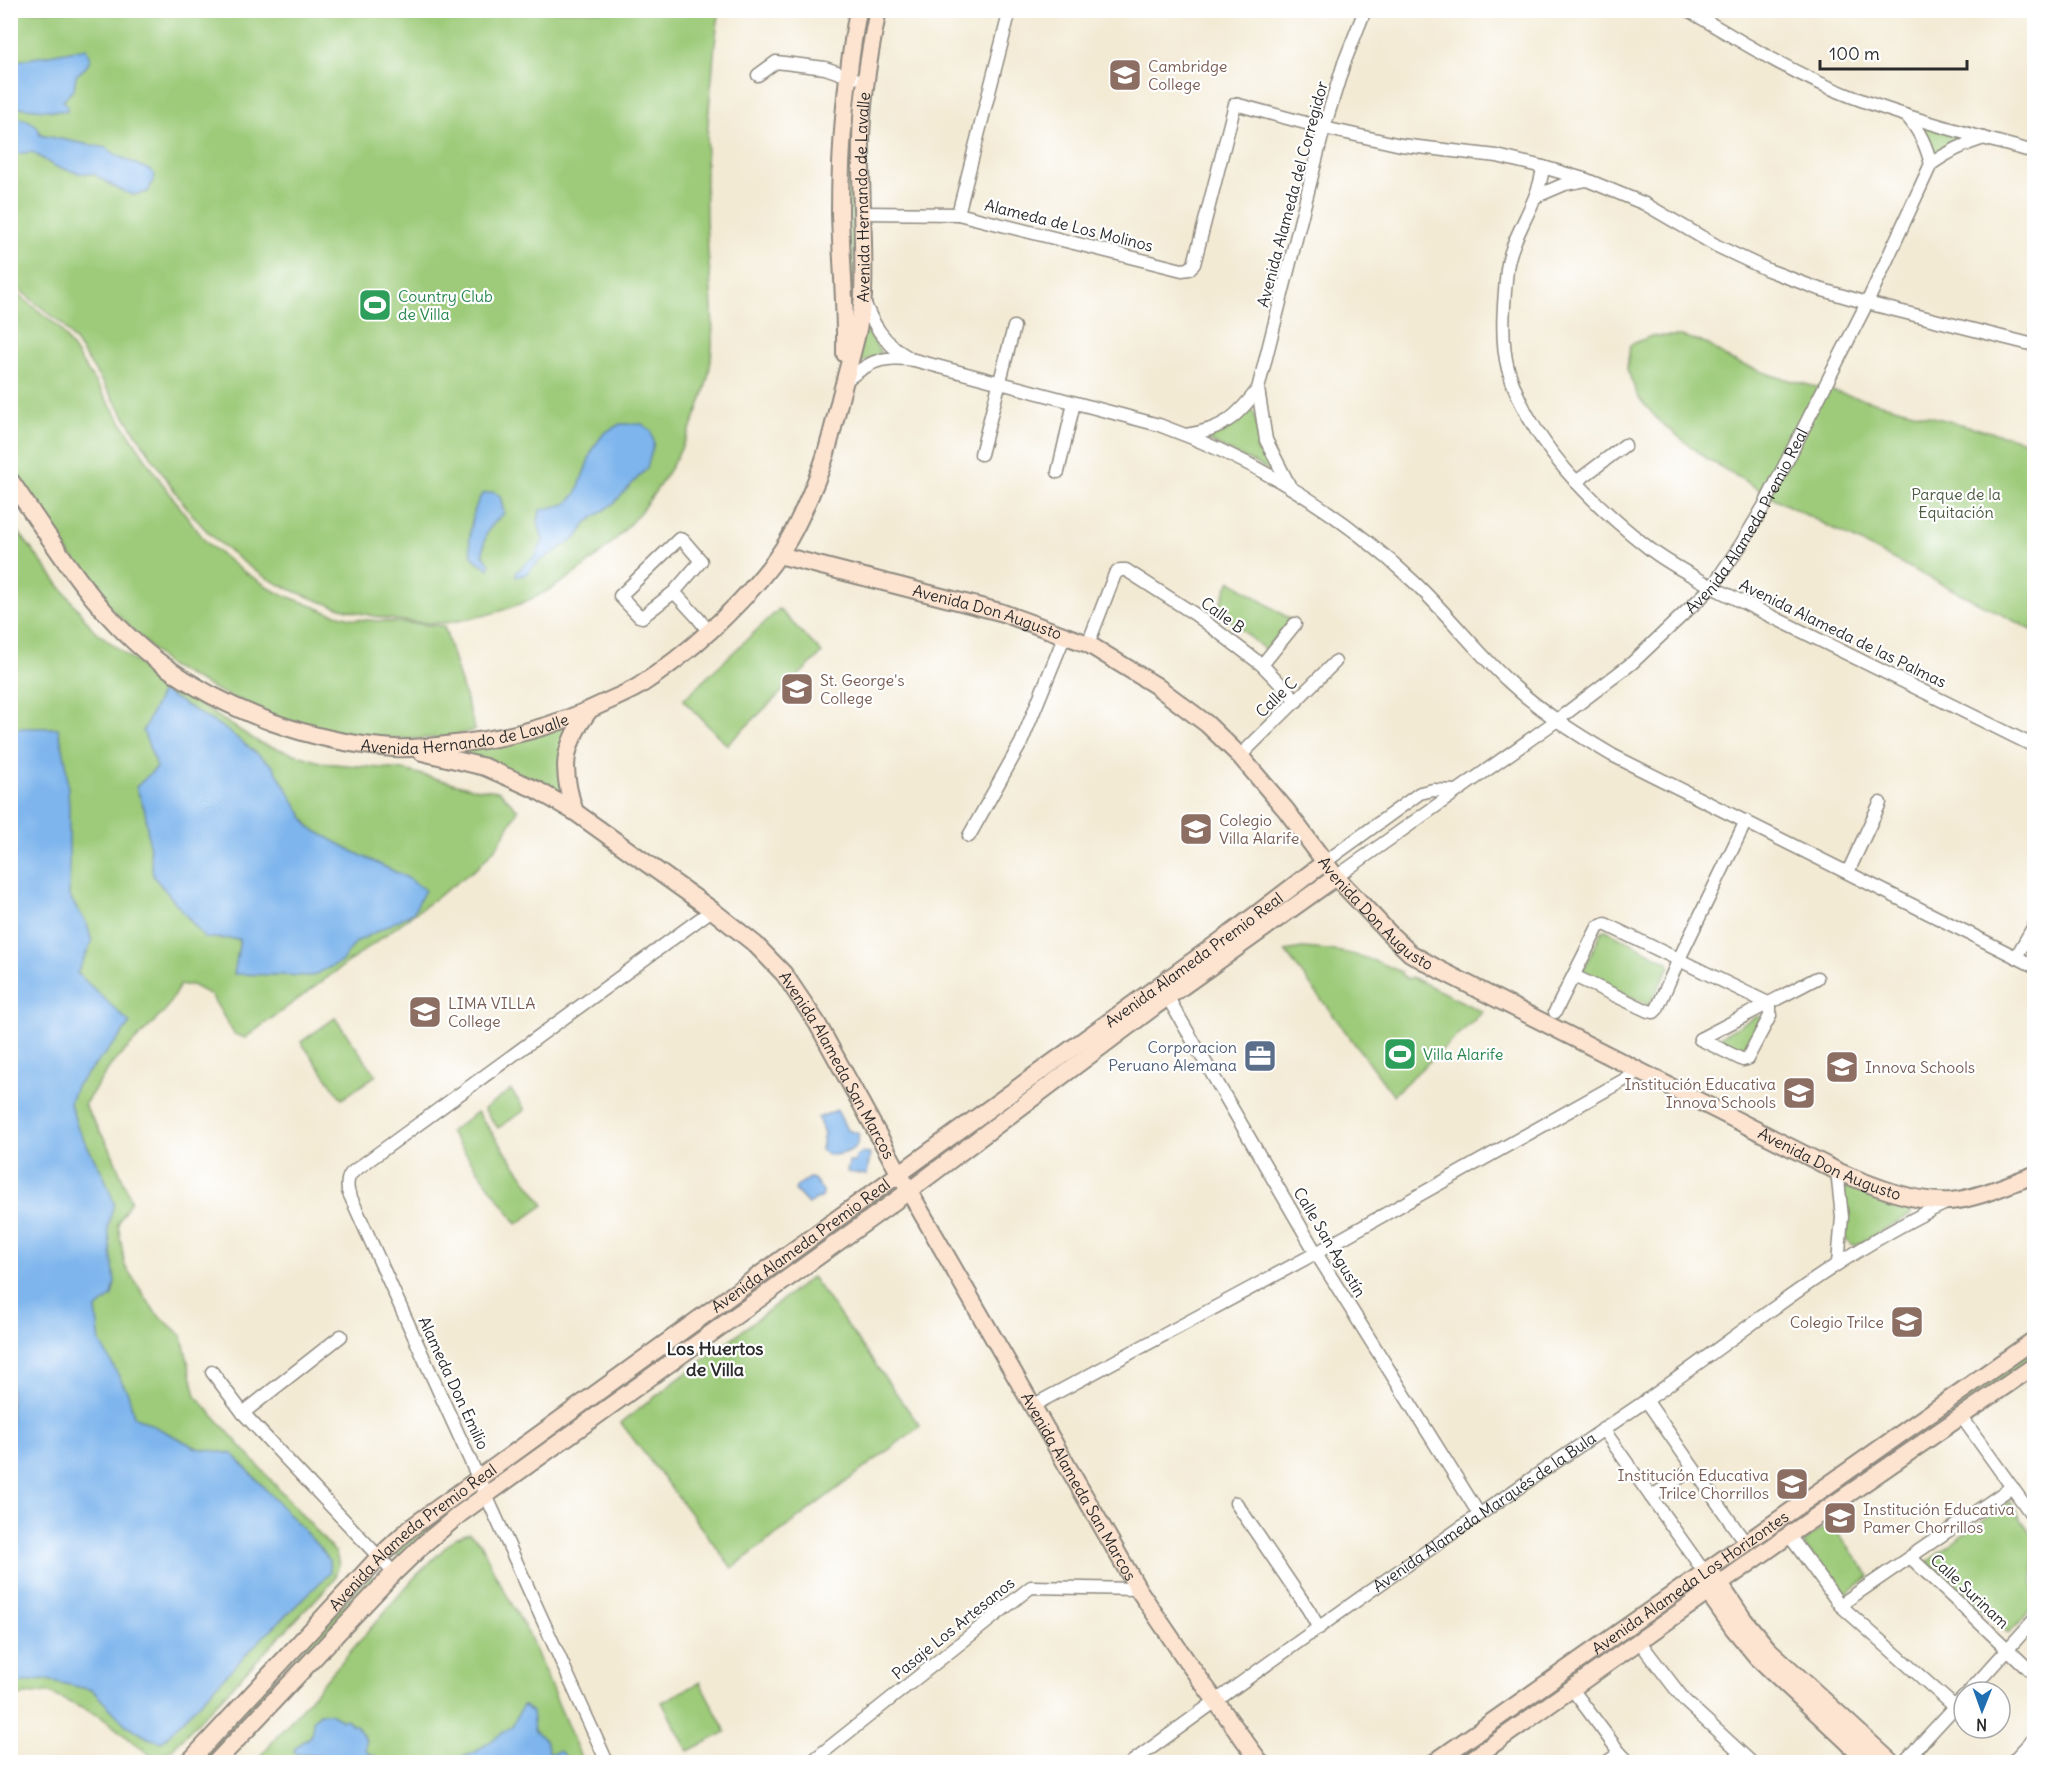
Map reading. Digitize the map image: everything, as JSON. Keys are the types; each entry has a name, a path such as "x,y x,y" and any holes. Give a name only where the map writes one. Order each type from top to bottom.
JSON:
{"street":[{"name":"Avenida Hernando de Lavalle","path":"844,382 845,334 840,214 841,139 847,77 858,10"},
{"name":"Avenida Hernando de Lavalle","path":"10,480 86,590 120,628 162,665 205,692 283,727 332,739 393,748 466,743 520,734 563,722 636,688 682,656 724,618 756,583 779,555 807,504 823,465 852,354 863,297 861,140 868,57 878,10"},
{"path":"958,214 1010,10"},
{"name":"Avenida Alameda del Corregidor","path":"1290,486 1266,440 1258,389 1324,128 1344,63 1365,10"},
{"path":"1688,10 1795,71 1848,95 1906,116 2034,152"},
{"path":"758,75 776,62 825,68 847,77 867,79"},
{"name":"Alameda de Los Molinos","path":"861,213 958,214 1182,270 1189,269 1194,264 1210,193 1240,105 1324,128"},
{"path":"1906,116 1919,130 1931,164 1946,153 1984,138"},
{"path":"1324,128 1401,145 1497,156 1543,166 1587,180 1645,204 1717,246 1768,270 1816,288 2034,345"},
{"name":"Avenida Alameda Premio Real","path":"189,1762 379,1557 409,1529 899,1173 987,1111 1034,1086 1232,942 1336,876 1556,721 1632,663 1712,587 1764,506 1867,303 1931,164"},
{"name":"Avenida Alameda de las Palmas","path":"1543,166 1542,181 1537,196 1511,253 1503,324 1508,368 1523,404 1547,447 1576,482 1651,550 1712,587 2034,746"},
{"path":"1537,196 1565,184 1587,180"},
{"path":"863,297 871,320 882,336 897,351 914,360"},
{"path":"981,454 1014,327"},
{"path":"844,382 859,370 878,360 897,358 914,360 1159,425 1236,458 1290,486 1381,552 1415,583 1506,679 1556,721 1612,755 2034,966"},
{"name":"Avenida Alameda del Corregidor","path":"1186,435 1207,431 1225,423 1243,408 1258,389"},
{"path":"1058,472 1074,403"},
{"path":"1576,482 1625,446"},
{"path":"679,539 683,540 700,557 701,561 674,592 642,617 620,596 679,539"},
{"name":"Avenida Don Augusto","path":"779,555 1000,612 1088,644 1155,685 1208,724 1240,756 1286,810 1336,876 1410,953 1437,969 1837,1172 1906,1195 1950,1201"},
{"name":"Calle B","path":"1088,644 1115,574 1120,570 1126,570 1196,615 1263,665 1297,701"},
{"path":"674,592 708,632"},
{"path":"1263,665 1295,624"},
{"path":"969,836 1021,742 1065,635"},
{"name":"Calle C","path":"1240,756 1335,662"},
{"path":"575,812 566,779 566,762 573,734 589,711"},
{"name":"Avenida Alameda San Marcos","path":"393,748 485,767 537,790 575,812 712,910 755,944 784,974 818,1023 909,1191 1138,1589 1260,1762"},
{"name":"Avenida Alameda Premio Real","path":"1232,942 1325,862 1420,793 1433,790 1457,791"},
{"path":"1848,872 1880,803"},
{"path":"1574,976 1654,1012 1746,821"},
{"name":"Alameda Don Emilio","path":"607,1762 348,1191 347,1182 354,1171 712,910"},
{"path":"1556,1012 1598,927 1605,924 1770,1004"},
{"path":"2016,957 2034,926"},
{"path":"1770,1004 1770,1016 1747,1059 1743,1060 1700,1040 1817,978"},
{"name":"Calle San Agustín","path":"1163,991 1316,1253 1479,1514"},
{"path":"1032,1406 1316,1253 1640,1071"},
{"name":"Avenida Alameda Premio Real","path":"216,1762 394,1573 460,1514 909,1191 998,1124 1034,1086"},
{"path":"987,1111 998,1124"},
{"path":"1837,1172 1842,1217 1838,1263"},
{"name":"Avenida Alameda Marqués de la Bula","path":"1132,1762 1479,1514 1646,1400 1838,1263 1924,1213 1950,1201 1991,1191 2034,1175"},
{"path":"243,1413 340,1336"},
{"name":"Avenida Alameda Los Horizontes","path":"1435,1762 2034,1340"},
{"name":"Avenida Alameda Los Horizontes","path":"1468,1762 1789,1535 2034,1367"},
{"path":"212,1372 243,1413 394,1573"},
{"path":"1646,1400 1746,1544"},
{"path":"1961,1416 2034,1518"},
{"path":"1603,1429 1703,1571 1734,1629 1757,1657 1869,1762"},
{"path":"1651,1497 1693,1469"},
{"path":"1840,1605 2012,1487"},
{"path":"1236,1503 1319,1628"},
{"path":"1789,1535 1840,1605 1952,1704"},
{"name":"Calle Surinam","path":"1910,1557 2034,1674"},
{"name":"Pasaje Los Artesanos","path":"811,1762 1031,1587 1138,1589"},
{"path":"1714,1588 1768,1649 1891,1762"},
{"path":"1980,1680 2034,1620"},
{"path":"1639,1641 1684,1701 1751,1762"},
{"path":"1572,1689 1629,1762"},
{"path":"1904,1762 1952,1710"},
{"path":"2013,1762 2034,1738"},
{"path":"1607,1762 1620,1753"}],"green space":[{"name":"Country Club de Villa","path":"10,11 720,11 714,53 706,164 706,215 713,326 710,369 691,428 671,467 647,503 619,536 587,565 551,589 513,607 453,622 427,623 399,620 344,609 287,588 247,565 213,537 185,505 62,324 11,283"},
{"path":"861,11 869,11 859,61 853,119 854,298 849,321 846,131"},
{"path":"1920,124 1964,139 1936,155"},
{"path":"10,288 58,326 157,476 206,542 238,568 276,592 328,612 355,619 444,626 475,730 450,737 409,739 353,735 281,719 218,691 168,665 97,594 11,469"},
{"path":"864,324 881,353 851,368"},
{"name":"Parque de la Equitación","path":"1651,336 1681,336 1706,343 1730,360 1774,376 2034,443 2034,631 1781,502 1707,459 1660,422 1638,397 1627,369 1630,345"},
{"path":"1250,407 1254,412 1260,445 1275,473 1203,438 1221,431"},
{"path":"10,521 93,629 152,675 260,743 323,763 404,770 472,788 499,791 518,810 498,845 478,867 245,1038 234,1034 211,995 192,985 180,985 165,1011 111,1065 84,1105 110,1148 131,1200 118,1224 125,1266 155,1312 182,1336 196,1396 336,1553 339,1565 333,1581 172,1749 154,1758 101,1717 47,1692 11,1697"},
{"path":"1230,580 1291,620 1265,650 1217,612"},
{"path":"779,609 822,653 727,745 683,700"},
{"path":"569,725 563,798 443,752"},
{"path":"1606,930 1668,962 1670,966 1649,1005 1583,975 1582,972 1602,931"},
{"name":"Villa Alarife","path":"1302,948 1342,952 1376,961 1401,972 1402,976 1408,979 1412,977 1483,1012 1393,1095 1285,951"},
{"path":"1757,1016 1762,1018 1744,1054 1717,1041 1719,1037"},
{"path":"335,1018 376,1075 342,1099 301,1042"},
{"path":"511,1090 525,1110 498,1128 484,1109"},
{"path":"477,1112 544,1205 517,1224 450,1132"},
{"path":"977,1122 981,1128 918,1175 914,1170"},
{"path":"1849,1185 1909,1204 1912,1211 1910,1215 1857,1245 1851,1245 1845,1238 1843,1189"},
{"path":"828,1231 833,1238 664,1362 659,1355"},
{"path":"812,1277 920,1426 732,1568 621,1423"},
{"path":"2034,1346 2034,1359 1725,1577 1719,1568"},
{"path":"634,1371 640,1378 495,1484 489,1477"},
{"path":"462,1497 466,1504 400,1559 394,1551"},
{"path":"2009,1501 2034,1538 2034,1606 2009,1634 1927,1562"},
{"path":"1830,1523 1870,1576 1842,1597 1802,1543"},
{"path":"469,1533 481,1543 493,1570 530,1637 583,1762 255,1762 414,1578 455,1538"},
{"path":"371,1575 378,1582 207,1762 198,1762"},
{"path":"1684,1593 1689,1601 1461,1762 1443,1762"},
{"path":"700,1682 726,1732 688,1751 662,1702"}],"water":[{"path":"86,48 90,59 87,66 76,76 74,89 63,101 67,104 67,111 11,105 10,64 12,62"},
{"path":"11,118 33,123 40,135 106,148 152,171 155,176 148,192 133,195 116,188 94,174 78,173 54,166 32,152 15,154 11,152"},
{"path":"620,424 642,424 651,431 654,443 647,468 614,503 586,523 578,537 538,562 526,574 516,577 516,572 535,556 543,541 538,523 540,510 566,504 576,494 593,448 604,433"},
{"path":"493,492 500,496 504,513 491,527 484,541 483,554 490,564 489,569 473,557 470,534 473,516 482,494"},
{"path":"162,691 224,728 273,766 310,828 406,877 425,890 413,913 356,942 341,962 312,976 234,974 240,939 205,938 153,876 145,811 136,787 157,767 143,731"},
{"path":"19,728 58,728 66,762 69,806 69,896 87,924 92,942 77,973 130,1023 76,1086 70,1103 78,1129 104,1176 114,1203 108,1227 115,1282 112,1296 96,1309 100,1342 128,1393 134,1416 197,1448 233,1454 329,1560 330,1573 257,1643 162,1742 148,1738 126,1725 92,1690 43,1679 11,1684 10,738"},
{"path":"837,1110 847,1130 858,1133 857,1144 850,1151 828,1155 821,1150 824,1133 818,1118"},
{"path":"861,1153 870,1154 867,1175 847,1172 849,1162 855,1162 856,1157"},
{"path":"809,1178 814,1179 823,1191 823,1195 808,1204 795,1190"},
{"path":"523,1705 532,1712 534,1730 546,1741 550,1754 559,1751 564,1755 565,1761 430,1762 433,1759 452,1761 474,1753 512,1726"},
{"path":"320,1713 330,1713 356,1725 366,1740 366,1750 369,1754 384,1762 332,1762 323,1756 296,1754 294,1750 309,1737 313,1720"}],"place":[{"name":"Cambridge College","path":"1125,75"},
{"name":"Country Club de Villa","path":"375,305"},
{"name":"St. George's College","path":"797,689"},
{"name":"Colegio Villa Alarife","path":"1196,829"},
{"name":"LIMA VILLA College","path":"425,1012"},
{"name":"Villa Alarife","path":"1400,1054"},
{"name":"Corporacion Peruano Alemana","path":"1260,1056"},
{"name":"Innova Schools","path":"1842,1067"},
{"name":"Institución Educativa Innova Schools","path":"1799,1093"},
{"name":"Colegio Trilce","path":"1907,1322"},
{"name":"Institución Educativa Trilce Chorrillos","path":"1792,1484"},
{"name":"Institución Educativa Pamer Chorrillos","path":"1840,1518"}],"district":[{"name":"Los Huertos de Villa","path":"715,1358"}]}
